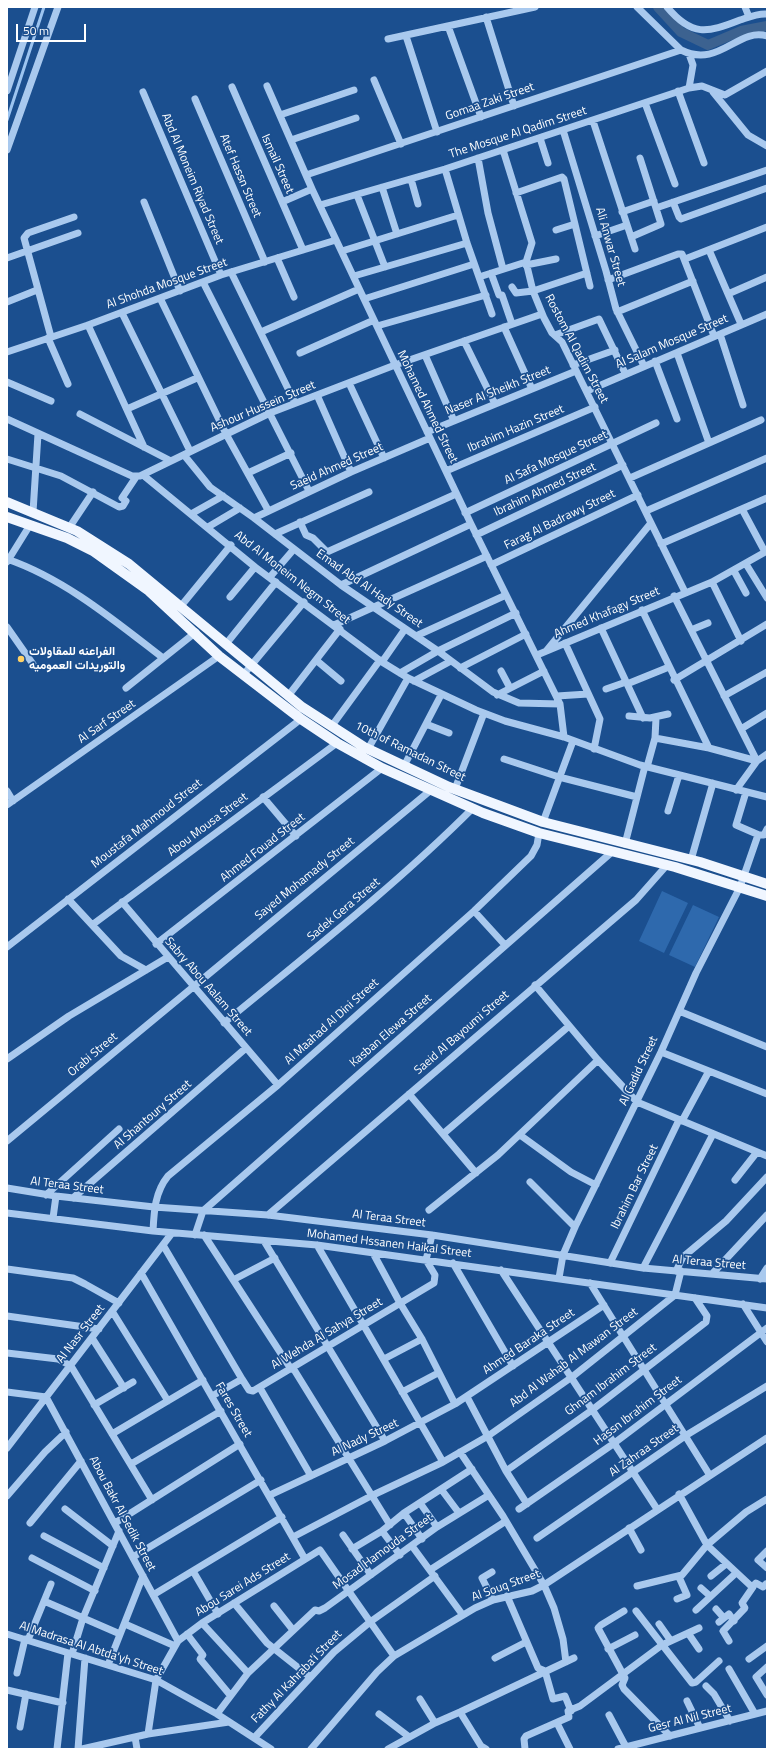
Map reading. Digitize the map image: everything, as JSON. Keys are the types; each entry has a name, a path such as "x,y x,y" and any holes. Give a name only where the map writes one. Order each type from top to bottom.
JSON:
{"main road":[{"name":"10th of Ramadan Street","path":"7,502 69,528 99,544 129,564 288,696 331,727 368,749 455,789 543,822 691,860 767,884"},
{"name":"10th of Ramadan Street","path":"7,517 67,538 93,551 149,591 196,632 219,656 301,719 337,743 382,768 473,808 539,833 667,865 767,896"}],"street":[{"path":"7,91 35,7"},
{"path":"7,150 58,7"},
{"path":"388,39 535,7"},
{"path":"637,7 681,50 689,54 711,55 757,35 767,36"},
{"path":"667,7 681,22 690,27 712,31 749,17 767,14"},
{"path":"745,7 749,17"},
{"path":"486,17 514,106"},
{"path":"448,26 481,117"},
{"path":"406,36 437,132"},
{"name":"Gomaa Zaki Street","path":"306,176 681,50"},
{"path":"689,54 693,65 688,88 698,86 725,95 767,71"},
{"path":"374,80 401,144"},
{"name":"Mohamed Ahmed Street","path":"267,86 312,189 456,494 560,704 564,737"},
{"name":"Ismail Street","path":"232,87 303,250"},
{"name":"The Mosque Al Qadim Street","path":"320,206 503,150 688,88"},
{"path":"280,114 354,90"},
{"path":"678,91 704,163"},
{"path":"712,91 748,135 767,146"},
{"name":"Abd Al Moneim Riyad Street","path":"143,92 222,275"},
{"name":"Atef Hassn Street","path":"195,99 265,262"},
{"path":"645,102 675,184"},
{"path":"291,140 356,118"},
{"path":"593,121 635,249"},
{"name":"Ali Anwar Street","path":"563,130 617,312 644,366"},
{"path":"540,138 548,163"},
{"path":"503,150 532,243 526,263"},
{"path":"478,158 488,213 503,269"},
{"path":"631,237 660,226 661,224 640,158"},
{"path":"445,168 466,243 492,314"},
{"path":"622,212 655,204 673,202 767,170"},
{"path":"516,193 562,178 564,179 590,286"},
{"path":"411,179 418,204"},
{"path":"382,187 397,234"},
{"path":"673,202 681,218 767,188"},
{"path":"282,202 312,189"},
{"path":"357,194 386,267"},
{"path":"144,202 180,291"},
{"path":"342,251 458,215"},
{"path":"68,384 49,338 24,238 28,233 74,217"},
{"path":"556,230 575,224"},
{"path":"595,236 627,225"},
{"path":"608,280 678,254 685,257 709,250 767,227"},
{"path":"7,258 78,233"},
{"name":"Al Shohda Mosque Street","path":"7,352 122,313 222,275 336,240"},
{"path":"354,276 466,243"},
{"path":"709,250 741,324"},
{"path":"685,257 717,335 743,405"},
{"path":"277,258 294,297"},
{"path":"479,277 526,263 556,259"},
{"name":"Rostom Al Qadim Street","path":"526,263 533,291 542,314 552,332 562,342 685,592"},
{"path":"364,299 474,264"},
{"path":"231,272 295,403"},
{"path":"491,273 499,295 502,295 512,324"},
{"path":"512,286 516,293 533,291 587,273"},
{"path":"728,294 767,277"},
{"path":"617,312 694,281"},
{"path":"203,282 309,491"},
{"path":"260,332 360,289"},
{"path":"7,302 37,290"},
{"path":"300,353 375,323 486,295"},
{"path":"160,298 197,378 268,510"},
{"name":"Emad Abd Al Hady Street","path":"122,313 162,393 187,453 210,487 254,518 341,585 438,651 496,695 518,703 560,704"},
{"name":"Ashour Hussein Street","path":"140,476 270,413 395,365 542,314"},
{"name":"Al Salam Mosque Street","path":"587,391 626,373 677,353 767,314"},
{"path":"556,335 598,319 601,320 626,373"},
{"path":"88,325 144,447"},
{"path":"504,327 532,389"},
{"path":"464,341 495,404"},
{"name":"Naser Al Sheikh Street","path":"429,435 454,421 532,389 615,350"},
{"path":"677,353 709,443"},
{"path":"425,355 454,421"},
{"path":"655,361 677,419"},
{"path":"127,409 197,378"},
{"path":"7,382 51,401"},
{"path":"349,383 384,458"},
{"path":"317,395 351,472"},
{"name":"Ibrahim Hazin Street","path":"446,471 595,407"},
{"path":"80,414 171,461"},
{"name":"Abd Al Moneim Negm Street","path":"7,419 38,434 140,476 192,514 276,582 381,661 411,680 442,695 484,712 564,737 646,767 767,797"},
{"path":"630,478 761,420"},
{"name":"Al Safa Mosque Street","path":"466,513 656,423"},
{"path":"33,512 38,434"},
{"name":"Saeid Ahmed Street","path":"254,518 309,491 384,458 429,435"},
{"path":"248,474 291,453"},
{"path":"646,511 767,458"},
{"path":"7,459 36,467 60,476 121,507 126,501 122,498 140,476"},
{"name":"Ibrahim Ahmed Street","path":"476,535 623,465"},
{"path":"69,528 94,492"},
{"path":"275,534 369,492"},
{"path":"300,522 306,535 312,537 324,550 329,552 456,494"},
{"name":"Farag Al Badrawy Street","path":"491,565 638,495"},
{"path":"192,514 223,496"},
{"path":"662,544 767,498"},
{"path":"208,527 240,508"},
{"path":"742,509 766,552"},
{"path":"546,651 651,522"},
{"path":"341,585 471,524"},
{"path":"30,525 8,560 64,586 113,619 163,658"},
{"path":"181,606 231,545"},
{"path":"270,577 294,549"},
{"name":"Ahmed Khafagy Street","path":"537,655 674,596 712,582 766,552"},
{"path":"288,696 316,660 337,627 373,607 487,556"},
{"path":"746,564 767,598"},
{"path":"230,597 256,566"},
{"path":"734,571 746,593"},
{"path":"226,644 276,582"},
{"path":"712,582 741,641"},
{"path":"416,636 506,595"},
{"path":"674,596 757,761"},
{"path":"244,674 304,602"},
{"path":"642,610 674,680 708,748"},
{"path":"400,673 438,651 516,613"},
{"path":"691,630 708,623"},
{"path":"674,680 767,624"},
{"path":"7,627 35,667"},
{"path":"600,628 643,718"},
{"path":"331,727 405,629"},
{"path":"126,688 196,632"},
{"path":"460,668 526,634"},
{"path":"565,643 601,722 594,748"},
{"name":"Al Sarf Street","path":"10,803 219,656"},
{"path":"316,660 341,681"},
{"path":"368,749 411,680 451,661"},
{"path":"606,689 627,683 669,667"},
{"path":"501,671 510,688"},
{"path":"496,695 544,671"},
{"path":"724,696 767,672"},
{"path":"556,696 588,694"},
{"path":"404,766 442,695"},
{"path":"455,789 484,712"},
{"path":"741,729 767,713"},
{"path":"630,716 656,718 668,714"},
{"path":"625,844 637,797 655,738 656,718"},
{"name":"Moustafa Mahmoud Street","path":"7,947 301,719"},
{"path":"426,724 450,733"},
{"path":"655,738 708,748 757,761"},
{"path":"543,822 573,741"},
{"name":"Abou Mousa Street","path":"92,925 337,743"},
{"path":"736,790 757,761 767,754"},
{"path":"504,759 559,777 637,797"},
{"name":"Ahmed Fouad Street","path":"156,944 382,768"},
{"path":"668,811 679,775"},
{"path":"691,860 713,784"},
{"name":"Sayed Mohamady Street","path":"193,985 430,790"},
{"path":"7,791 10,803"},
{"path":"746,792 736,825 759,835 764,835 767,829"},
{"path":"263,797 296,836"},
{"name":"Sadek Gera Street","path":"224,1023 374,900 415,864 473,808"},
{"name":"Al Maahad Al Dini Street","path":"153,1231 154,1207 159,1190 168,1176 278,1085 474,911 531,856 537,845 539,833"},
{"name":"Al Gadid Street","path":"559,1278 563,1255 575,1227 637,1102 679,1011 740,887 759,835"},
{"name":"Kasban Elewa Street","path":"202,1211 613,851"},
{"name":"Saeid Al Bayoumi Street","path":"268,1216 535,985 636,900 658,877 667,865"},
{"path":"68,899 120,956 146,970"},
{"name":"Sabry Abou Aalam Street","path":"122,902 156,944 278,1085"},
{"path":"474,911 505,945"},
{"path":"7,1059 69,1016 168,957"},
{"name":"Orabi Street","path":"7,1141 193,985"},
{"path":"535,985 598,1060 637,1102 767,1156"},
{"path":"679,1011 767,1047"},
{"path":"443,1134 569,1026"},
{"name":"Al Shantoury Street","path":"73,1198 246,1048"},
{"path":"661,1052 767,1094"},
{"path":"429,1210 476,1173 520,1135 598,1060"},
{"name":"Ibrahim Bar Street","path":"610,1263 680,1120 709,1071"},
{"path":"409,1094 476,1173"},
{"path":"46,1195 119,1129"},
{"path":"643,1268 713,1134"},
{"path":"520,1135 571,1172 596,1185"},
{"path":"735,1180 757,1152"},
{"path":"675,1295 683,1257 726,1221 767,1178"},
{"path":"530,1182 575,1227"},
{"name":"Al Teraa Street","path":"7,1188 46,1195 154,1207 268,1216 432,1235 643,1268 763,1279"},
{"path":"53,1218 56,1196"},
{"path":"194,1235 202,1211"},
{"name":"Mohamed Hssanen Haikal Street","path":"7,1213 172,1233 317,1245 767,1308"},
{"path":"712,1274 767,1215"},
{"name":"Al Nasr Street","path":"7,1448 172,1233"},
{"path":"426,1260 432,1235"},
{"path":"204,1236 292,1368 390,1525"},
{"path":"264,1241 385,1441"},
{"path":"163,1245 250,1392 260,1388 311,1476"},
{"path":"317,1245 365,1325 443,1462"},
{"path":"373,1253 400,1303 422,1338 438,1373 455,1404"},
{"path":"233,1280 275,1258"},
{"name":"Al Wehda Al Sahya Street","path":"260,1388 435,1281 435,1275 426,1260"},
{"path":"453,1263 513,1366"},
{"path":"763,1279 767,1268"},
{"path":"7,1269 73,1278 119,1303"},
{"path":"501,1270 657,1509"},
{"name":"Fares Street","path":"141,1274 261,1480 305,1559"},
{"path":"590,1283 709,1474"},
{"name":"Abd Al Wahab Al Mawan Street","path":"293,1537 371,1496 443,1462 488,1436 572,1377 675,1295"},
{"name":"Ghnam Ibrahim Street","path":"506,1471 592,1410 706,1322 707,1316 695,1298"},
{"path":"743,1304 764,1331 767,1342"},
{"name":"Ahmed Baraka Street","path":"467,1397 604,1305"},
{"path":"112,1311 168,1401"},
{"path":"7,1316 99,1329"},
{"name":"Hassn Ibrahim Street","path":"519,1509 614,1444 764,1331"},
{"path":"92,1338 124,1388"},
{"path":"384,1359 422,1338"},
{"path":"7,1353 58,1359 71,1366 152,1500"},
{"path":"402,1392 438,1373"},
{"path":"212,1396 242,1379"},
{"path":"112,1434 203,1380"},
{"path":"94,1405 132,1382"},
{"name":"Al Zahraa Street","path":"537,1538 685,1436 767,1386"},
{"path":"7,1392 46,1397"},
{"name":"Abou Bakr Al Sedik Street","path":"46,1397 115,1523 177,1643"},
{"path":"467,1397 506,1471 527,1504"},
{"name":"Al Nady Street","path":"270,1496 385,1441 467,1397"},
{"path":"131,1464 221,1411"},
{"path":"7,1496 45,1452 66,1432"},
{"name":"Al Souq Street","path":"311,1749 377,1672 394,1656 462,1614 493,1600 532,1591 544,1585 709,1474 767,1438"},
{"path":"115,1523 240,1444"},
{"path":"460,1452 506,1521 544,1585 554,1608 563,1639 566,1662"},
{"path":"30,1523 81,1461"},
{"path":"352,1549 382,1531 404,1513 472,1469"},
{"path":"133,1557 261,1480"},
{"path":"441,1489 459,1513"},
{"path":"679,1494 707,1545 726,1564 753,1587"},
{"name":"Mosad Hamouda Street","path":"217,1714 248,1673 315,1610 320,1610 349,1591 437,1527 489,1495"},
{"path":"637,1586 679,1577 707,1545 746,1512 767,1500"},
{"path":"420,1503 437,1527"},
{"name":"Abou Bakr Al Sedik Street","path":"65,1509 113,1546"},
{"path":"404,1513 422,1538"},
{"path":"153,1595 282,1517"},
{"path":"430,1570 506,1521"},
{"path":"629,1528 641,1550"},
{"path":"382,1531 400,1555"},
{"path":"57,1749 70,1653 119,1532"},
{"path":"343,1535 371,1575"},
{"path":"44,1536 104,1568"},
{"path":"412,1546 462,1614"},
{"name":"Abou Sarei Ads Street","path":"177,1643 202,1623 320,1550 349,1591"},
{"path":"767,1551 758,1560 767,1568"},
{"path":"32,1558 95,1591"},
{"path":"711,1576 726,1564"},
{"path":"193,1571 218,1614"},
{"path":"492,1572 482,1578 493,1600"},
{"path":"696,1610 736,1573"},
{"path":"108,1665 143,1576"},
{"name":"Fathy Al Kahraba'i Street","path":"254,1738 334,1652 370,1622 435,1576"},
{"path":"677,1599 687,1595 679,1577"},
{"path":"729,1641 723,1631 745,1608 742,1603 756,1583 763,1587 767,1584"},
{"path":"17,1673 27,1640 51,1584"},
{"path":"702,1588 710,1596"},
{"path":"349,1591 394,1656"},
{"path":"507,1596 538,1668 546,1672"},
{"path":"44,1601 120,1634"},
{"path":"234,1603 259,1634 273,1648 310,1677"},
{"path":"274,1606 294,1630"},
{"path":"716,1608 721,1620 729,1614 734,1621"},
{"path":"624,1611 598,1628 625,1678 622,1685 624,1689 670,1736"},
{"path":"636,1611 692,1683 696,1682 719,1661"},
{"path":"202,1623 248,1673"},
{"path":"124,1624 177,1643 156,1680 148,1734"},
{"path":"659,1624 671,1640"},
{"path":"525,1749 524,1739 526,1736 569,1717 568,1712 580,1706 662,1645 699,1628"},
{"path":"688,1633 699,1649"},
{"path":"187,1634 203,1655 200,1659 230,1695"},
{"name":"Al Madrasa Al Abtda'yh Street","path":"7,1635 156,1680 217,1714 271,1749"},
{"path":"608,1649 635,1635"},
{"path":"495,1658 526,1642"},
{"path":"749,1658 767,1646"},
{"path":"78,1749 85,1658"},
{"path":"388,1749 408,1736 574,1658"},
{"path":"767,1667 756,1677 767,1695"},
{"path":"729,1669 755,1714"},
{"path":"546,1672 552,1699 565,1696 571,1711"},
{"path":"706,1686 714,1694 730,1721"},
{"path":"7,1690 63,1703"},
{"path":"20,1726 26,1694"},
{"path":"420,1699 435,1723"},
{"path":"687,1701 700,1728"},
{"name":"Gesr Al Nil Street","path":"618,1749 767,1711"},
{"path":"460,1712 481,1746 486,1749"},
{"path":"379,1714 408,1736"},
{"path":"609,1715 626,1747"},
{"path":"82,1749 148,1734 229,1722"},
{"path":"557,1723 570,1749"},
{"path":"135,1737 137,1749"}],"shaded area":[{"path":"662,891 688,903 664,953 639,941"},
{"path":"693,905 719,917 695,967 669,955"}],"waterway":[{"path":"7,120 44,7"},
{"path":"658,7 681,32 708,45 741,31 767,26"}],"place":[{"name":"الفراعنه للمقاولات والتوريدات العموميه","path":"21,659"}]}
